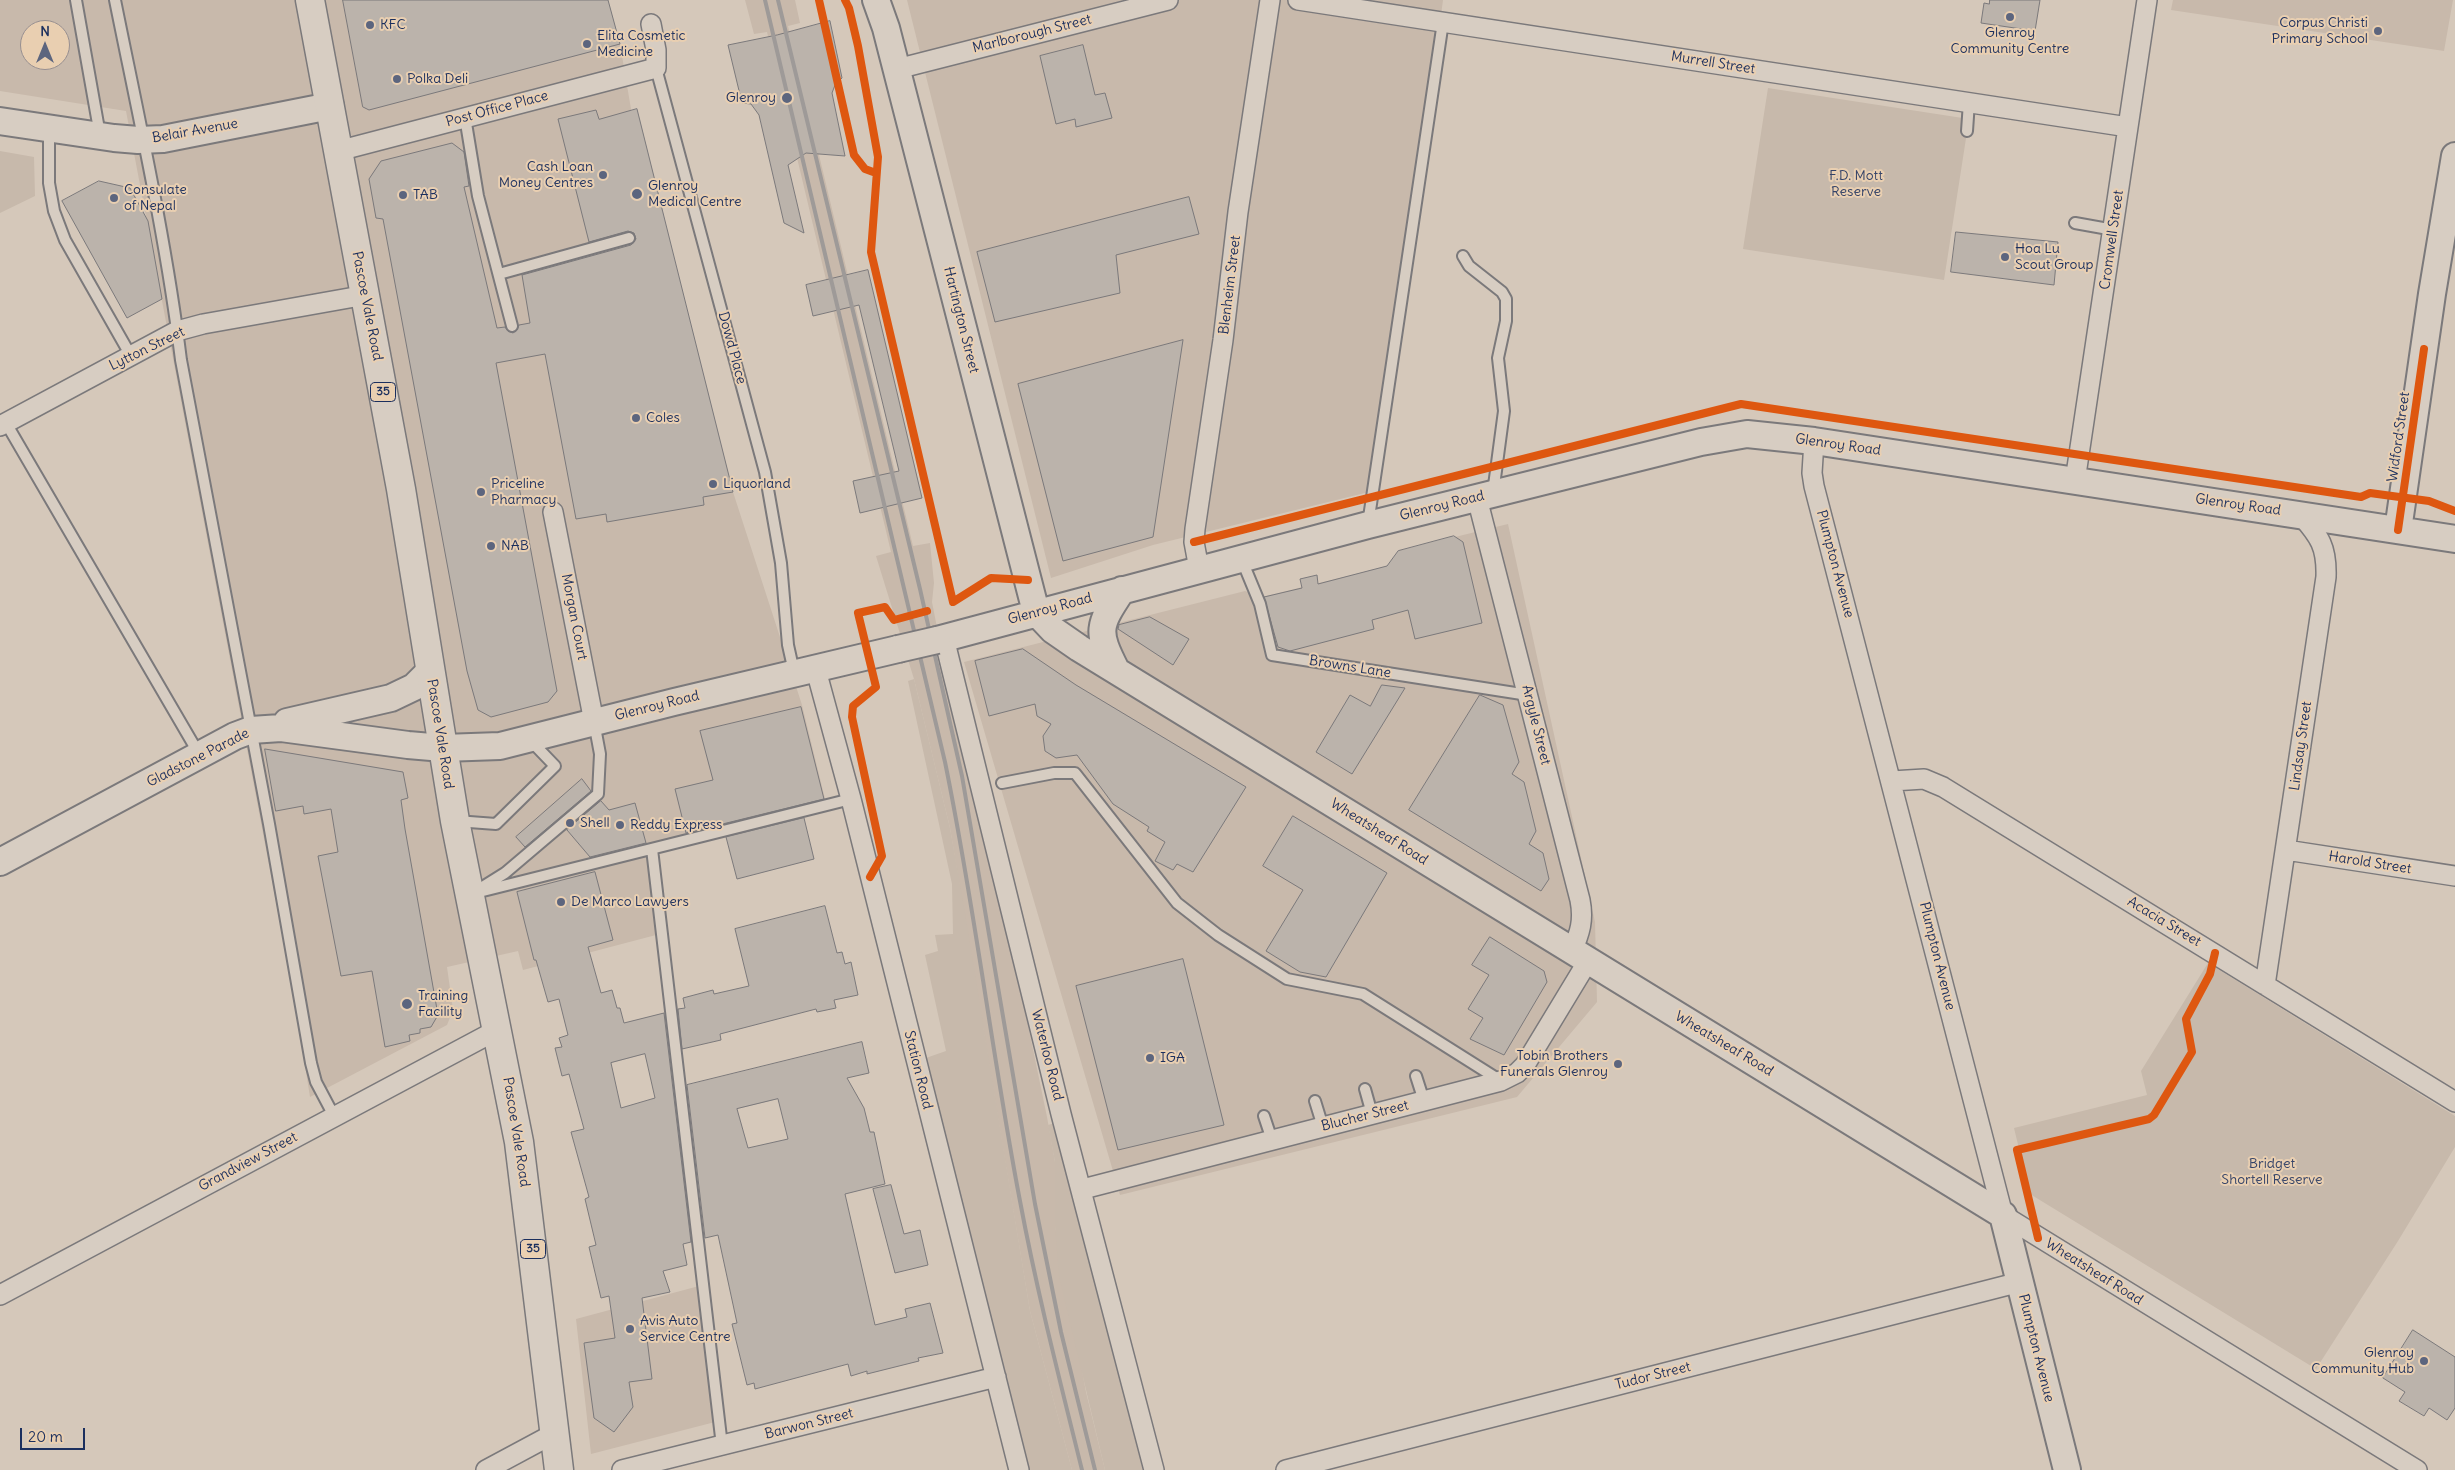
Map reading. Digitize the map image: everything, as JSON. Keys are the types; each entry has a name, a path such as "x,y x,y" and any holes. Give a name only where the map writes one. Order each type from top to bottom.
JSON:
{"main road":[{"name":"Pascoe Vale Road","path":"310,0 401,489 455,821 519,1142 560,1470"}],"street":[{"name":"Hartington Street","path":"876,0 886,28 1036,612"},
{"name":"Hartington Street","path":"886,28 892,0"},
{"name":"Marlborough Street","path":"896,69 1168,0"},
{"name":"Blenheim Street","path":"1199,569 1194,542 1195,529 1223,340 1238,212 1270,0"},
{"name":"Murrell Street","path":"1298,0 2128,127"},
{"name":"Cromwell Street","path":"2075,480 2147,0"},
{"name":"Dowd Place","path":"650,24 656,50 656,68"},
{"name":"Post Office Place","path":"338,150 656,68"},
{"name":"Belair Avenue","path":"0,121 100,136 144,140 163,139 330,106"},
{"name":"Widford Street","path":"2398,530 2432,294 2455,156"},
{"name":"Lytton Street","path":"3,424 177,332 202,324 366,295"},
{"name":"Glenroy Road","path":"443,748 500,746 674,702 941,639 1036,612 1368,525 1724,437 1747,434 1814,441 2455,539"},
{"name":"Plumpton Avenue","path":"1814,441 1812,473 1814,486 1892,780 2067,1470"},
{"name":"Argyle Street","path":"1485,496 1528,696 1580,900 1583,916 1580,956"},
{"name":"Morgan Court","path":"553,512 594,722"},
{"name":"Lindsay Street","path":"2265,985 2326,578 2325,548 2318,534 2300,514"},
{"path":"1116,670 1104,646 1101,629 1104,618 1122,590"},
{"name":"Wheatsheaf Road","path":"1036,612 1052,630 1116,670 2416,1470"},
{"name":"Waterloo Road","path":"941,639 1061,1114 1083,1189 1154,1470"},
{"path":"259,729 391,698 414,687 430,672"},
{"name":"Station Road","path":"805,672 850,799 1019,1470"},
{"name":"Gladstone Parade","path":"0,862 200,755 259,729 297,729 399,744 443,748"},
{"name":"Acacia Street","path":"1892,780 1913,779 1932,781 2455,1102"},
{"name":"Harold Street","path":"2286,850 2455,876"},
{"name":"Blucher Street","path":"1083,1189 1501,1081 1517,1073 1525,1065 1580,956"},
{"name":"Grandview Street","path":"0,1295 497,1030"},
{"name":"Tudor Street","path":"1286,1470 2020,1282"},
{"name":"Barwon Street","path":"622,1470 996,1377"},
{"path":"486,1470 555,1434"}],"lane":[{"path":"76,0 100,136"},
{"path":"115,0 144,140 181,360 259,729 311,1063 316,1082 334,1116"},
{"path":"1368,525 1443,22"},
{"name":"Dowd Place","path":"656,68 765,472 787,613 788,645 805,672"},
{"path":"1967,131 1969,102"},
{"path":"465,117 478,196 512,326"},
{"path":"49,128 49,183 54,211 65,240 131,356"},
{"path":"2075,223 2114,230"},
{"path":"499,274 629,238"},
{"path":"1463,256 1469,266 1502,292 1506,299 1506,321 1498,358 1504,411 1485,496"},
{"path":"3,424 200,755"},
{"name":"Browns Lane","path":"1241,558 1260,604 1272,655 1528,696"},
{"path":"469,894 505,873 598,794 600,754 594,722"},
{"path":"455,821 496,824 555,766 529,738"},
{"path":"1002,783 1054,773 1075,773 1178,903 1218,935 1287,979 1363,994 1501,1081"},
{"path":"469,894 850,799"},
{"path":"652,849 722,1446"},
{"path":"1416,1076 1424,1101"},
{"path":"1365,1089 1372,1114"},
{"path":"1315,1101 1323,1127"},
{"path":"1264,1116 1272,1140"}],"shaded area":[{"path":"0,0 608,0 620,44 632,115 681,287 733,492 802,705 828,811 647,856 656,935 523,970 518,951 447,967 453,1010 447,1025 310,1097 294,997 126,111 0,91"},
{"path":"745,0 795,0 800,23 788,26 913,546 930,543 934,583 932,602 947,679 1008,928 1047,1117 1055,1162 1055,1226 1086,1392 1105,1470 1072,1470 1030,1311 950,828 914,679 876,556 891,552 767,32 754,34"},
{"path":"907,0 1443,0 1377,490 1153,545 1051,578"},
{"name":"Corpus Christi Primary School","path":"2173,0 2453,0 2444,51 2171,10"},
{"path":"1508,524 1595,922 1597,1002 1517,1097 1120,1195 964,662 1245,591 1262,597 1396,564 1395,556 1398,551"},
{"path":"699,1286 715,1422 591,1454 576,1319"}],"green space":[{"name":"F.D. Mott Reserve","path":"1768,88 1969,119 1944,280 1743,249"},
{"path":"0,151 34,157 35,196 0,213"},
{"path":"914,679 950,828 1030,1311 1072,1470 1027,1470 923,1059 946,1051 925,955 938,951 935,935 953,934 952,884 908,681"},
{"name":"Bridget Shortell Reserve","path":"2208,963 2455,1116 2455,1147 2398,1241 2316,1369 2030,1194 2014,1128 2147,1095 2141,1071"},
{"path":"1055,1123 1143,1470 1105,1470 1059,1276 1055,1226 1055,1162 1048,1125"}],"building":[{"path":"343,0 608,0 620,44 369,110 363,107"},
{"name":"Glenroy Community Centre","path":"1990,0 2040,0 2035,31 1981,23 1984,3 1989,4"},
{"name":"Glenroy","path":"830,21 842,78 835,85 832,93 845,156 806,153 788,165 804,233 784,223 759,115 751,104 742,103 728,45"},
{"path":"1083,45 1095,95 1105,93 1112,118 1076,127 1075,119 1056,124 1040,56"},
{"path":"637,109 733,492 703,497 704,505 607,522 606,514 576,519 545,354 496,363 557,691 548,702 491,717 478,710 467,671 383,219 376,218 369,179 381,161 452,143 464,152 469,186 464,187 497,328 505,327 513,333 519,325 530,323 522,275 631,245 636,239 634,233 628,231 589,242 558,119 596,110 599,119"},
{"path":"99,181 130,188 148,221 162,299 127,318 62,201"},
{"path":"1189,197 1199,234 1116,255 1120,293 995,322 977,252"},
{"name":"Hoa Lu Scout Group","path":"1956,232 2058,242 2054,285 1951,272"},
{"path":"868,270 922,498 860,513 853,481 899,471 859,305 813,316 806,285"},
{"path":"1183,340 1153,537 1063,561 1018,384"},
{"path":"1454,536 1463,542 1482,623 1415,639 1408,610 1372,620 1374,629 1290,651 1278,647 1264,597 1302,588 1300,579 1317,575 1318,584 1387,566 1398,551"},
{"path":"1150,617 1189,639 1173,665 1118,629 1119,625"},
{"path":"1023,649 1076,685 1246,787 1193,872 1177,864 1173,870 1155,861 1165,842 1147,831 1149,827 1113,804 1077,755 1056,758 1045,751 1043,736 1051,724 1037,716 1035,704 989,716 975,661"},
{"path":"1382,685 1405,688 1352,774 1316,752 1350,695 1370,706"},
{"path":"1480,695 1503,705 1519,762 1512,774 1524,782 1536,831 1529,844 1543,853 1549,879 1541,891 1409,810"},
{"path":"801,707 824,799 686,833 675,789 713,780 700,731"},
{"path":"265,749 403,772 408,798 401,800 405,829 438,1015 431,1027 420,1029 420,1033 409,1035 410,1041 385,1047 372,971 341,976 318,856 338,852 331,809 304,814 303,806 276,811"},
{"path":"582,779 591,791 525,847 516,837"},
{"name":"Reddy Express","path":"601,801 609,810 635,803 646,843 590,857 567,830"},
{"path":"1293,816 1387,873 1326,977 1300,972 1266,951 1303,890 1263,866"},
{"path":"804,818 814,859 737,879 726,837"},
{"path":"595,872 613,940 588,947 601,993 612,990 624,1023 664,1013 691,1242 683,1244 687,1265 663,1271 670,1292 642,1298 652,1379 629,1382 633,1407 614,1432 594,1418 584,1343 615,1338 609,1296 601,1298 589,1247 596,1245 585,1199 589,1197 571,1132 584,1129 569,1074 562,1076 555,1048 562,1047 559,1038 568,1035 559,999 548,1002 536,960 534,960 517,892","holes":["645,1054 655,1098 621,1108 611,1063"]},
{"path":"825,906 837,953 842,952 845,964 851,962 858,995 834,1000 836,1008 817,1012 816,1009 720,1034 721,1040 682,1049 678,1009 685,1008 683,998 713,990 714,994 749,986 735,929"},
{"path":"1490,937 1544,971 1547,982 1504,1055 1470,1039 1483,1018 1468,1009 1489,975 1472,965"},
{"path":"1183,959 1224,1125 1118,1150 1076,986"},
{"path":"862,1042 869,1073 847,1078 864,1108 870,1132 874,1132 885,1184 845,1194 875,1325 907,1317 905,1309 930,1303 943,1353 918,1358 919,1361 867,1374 867,1371 851,1376 848,1364 755,1389 754,1383 747,1385 732,1324 737,1323 718,1235 705,1238 687,1085","holes":["778,1099 788,1139 748,1148 737,1109"]},
{"path":"891,1185 904,1234 920,1230 928,1265 895,1273 873,1189"},
{"name":"Glenroy Community Hub","path":"2413,1330 2455,1357 2455,1408 2447,1420 2429,1408 2424,1416 2399,1401 2405,1392 2383,1378"}],"railway":[{"path":"765,0 945,762 956,817 1020,1201 1041,1303 1082,1470"},
{"path":"778,0 920,589 962,776 1035,1204 1061,1332 1095,1470"}],"cycle path":[{"path":"819,0 854,155 865,169 876,173"},
{"path":"845,0 849,8 858,46 878,157 871,252 953,602 991,578 1028,580"},
{"path":"2398,530 2424,349"},
{"path":"1194,542 1741,404 2361,497 2370,493 2429,501 2455,511"},
{"path":"870,877 882,856 852,717 853,706 876,687 858,613 885,607 894,620 927,611"},
{"path":"2038,1238 2017,1150 2149,1119 2154,1115 2192,1052 2186,1019 2210,974 2215,953"}],"place":[{"name":"Glenroy Community Centre","path":"2010,17"},
{"name":"KFC","path":"370,25"},
{"name":"Corpus Christi Primary School","path":"2378,31"},
{"name":"Elita Cosmetic Medicine","path":"587,44"},
{"name":"Polka Deli","path":"397,79"},
{"name":"Glenroy","path":"787,98"},
{"name":"Cash Loan Money Centres","path":"603,175"},
{"name":"Glenroy Medical Centre","path":"637,194"},
{"name":"TAB","path":"403,195"},
{"name":"Consulate of Nepal","path":"114,198"},
{"name":"Hoa Lu Scout Group","path":"2005,257"},
{"name":"Coles","path":"636,418"},
{"name":"Liquorland","path":"713,484"},
{"name":"Priceline Pharmacy","path":"481,492"},
{"name":"NAB","path":"491,546"},
{"name":"Shell","path":"570,823"},
{"name":"Reddy Express","path":"620,825"},
{"name":"De Marco Lawyers","path":"561,902"},
{"name":"Training Facility","path":"407,1004"},
{"name":"IGA","path":"1150,1058"},
{"name":"Tobin Brothers Funerals Glenroy","path":"1618,1064"},
{"name":"Avis Auto Service Centre","path":"630,1329"},
{"name":"Glenroy Community Hub","path":"2424,1361"}]}
